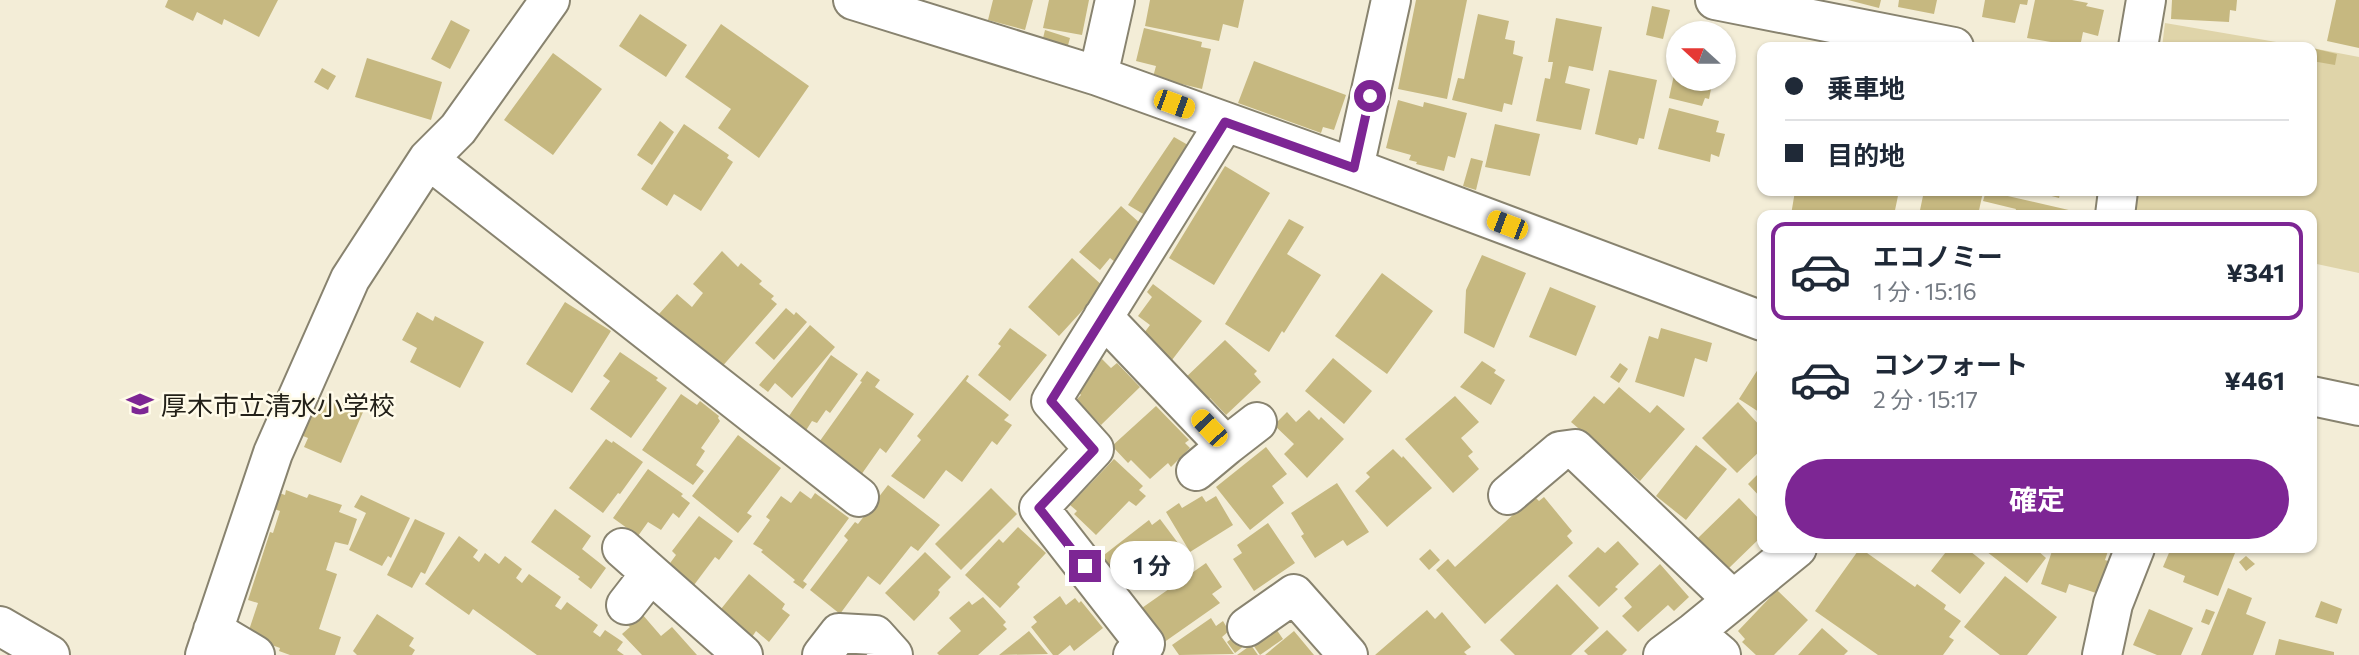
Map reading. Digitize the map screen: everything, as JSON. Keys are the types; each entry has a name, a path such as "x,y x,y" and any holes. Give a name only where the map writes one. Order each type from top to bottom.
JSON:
{"street":[{"path":"255,655 209,643 273,453 350,279 428,159 458,129 550,0"},
{"path":"853,0 1098,76 1354,168 1757,319"},
{"path":"1098,76 1115,0"},
{"path":"1354,168 1391,0"},
{"path":"1714,0 1928,42"},
{"path":"2139,42 2146,0"},
{"path":"1133,655 1146,644 1039,508 1094,450 1051,401 1225,122"},
{"path":"428,159 859,497"},
{"path":"1103,317 1226,446"},
{"path":"2317,397 2359,406"},
{"path":"1196,471 1257,422"},
{"path":"1508,495 1560,451 1575,449 1733,600"},
{"path":"622,548 743,655"},
{"path":"1663,655 1708,644 1733,600 1791,553"},
{"path":"2102,655 2113,604 2133,553"},
{"path":"626,605 650,574"},
{"path":"1247,627 1294,594 1348,655"},
{"path":"0,625 50,655"},
{"path":"822,655 839,634 876,635 893,655"}],"shaded area":[{"path":"2165,23 2276,42 2163,42"},
{"path":"2317,49 2359,57 2359,273 2317,264 2317,210 2136,210 2138,196 2317,196"}],"building":[{"path":"168,0 278,0 259,37 224,19 222,25 197,12 193,21 165,7"},
{"path":"993,0 1033,0 1025,30 988,20"},
{"path":"1049,0 1089,0 1082,35 1043,28"},
{"path":"1150,0 1244,0 1238,28 1223,24 1219,41 1145,26"},
{"path":"1416,0 1467,0 1447,99 1398,89"},
{"path":"1848,0 1881,0 1879,8"},
{"path":"1899,0 1937,0 1934,14 1898,7"},
{"path":"1985,0 2028,0 2027,5 2020,4 2015,23 1982,17"},
{"path":"2035,0 2072,0 2104,10 2098,36 2083,32 2081,42 2051,42 2027,38"},
{"path":"2172,0 2237,0 2236,11 2230,10 2229,22 2171,19"},
{"path":"2336,0 2359,0 2359,48 2327,41"},
{"path":"1652,6 1670,10 1663,39 1646,35"},
{"path":"640,14 687,45 666,77 619,46"},
{"path":"1478,14 1509,21 1505,39 1515,41 1513,54 1523,57 1512,105 1504,103 1502,112 1452,100 1458,78 1464,79"},
{"path":"1556,18 1602,27 1593,71 1569,66 1565,83 1590,89 1581,130 1536,121 1545,78 1550,79 1553,62 1548,62"},
{"path":"451,20 470,30 450,69 431,59"},
{"path":"721,24 809,86 759,158 718,128 731,109 685,77"},
{"path":"1144,28 1202,42 1201,47 1211,49 1202,89 1153,77 1156,66 1136,61"},
{"path":"1045,30 1070,38 1067,49 1042,42"},
{"path":"2317,49 2337,54 2335,65 2317,62"},
{"path":"553,53 602,89 553,155 504,120"},
{"path":"367,58 442,82 431,120 355,97"},
{"path":"1254,61 1346,95 1334,130 1323,127 1321,133 1238,103"},
{"path":"322,68 336,76 328,90 314,82"},
{"path":"1609,70 1657,80 1644,139 1639,138 1637,145 1595,134"},
{"path":"1671,91 1711,91 1709,99 1705,98 1702,106 1669,98"},
{"path":"1398,100 1423,107 1424,102 1467,113 1455,158 1448,156 1444,171 1416,164 1417,162 1409,160 1411,155 1386,148"},
{"path":"1669,108 1719,121 1716,132 1725,134 1719,157 1711,154 1710,162 1658,149"},
{"path":"660,121 674,132 652,165 637,155"},
{"path":"684,124 729,155 727,158 733,162 701,211 674,194 667,206 641,189"},
{"path":"1495,124 1540,134 1530,176 1485,167"},
{"path":"1174,137 1188,145 1184,161 1145,215 1128,205"},
{"path":"1471,158 1483,161 1476,190 1463,186"},
{"path":"1225,166 1270,193 1214,285 1169,258"},
{"path":"1794,196 1898,196 1895,210 1792,210"},
{"path":"1923,196 1982,196 1979,210 1920,210"},
{"path":"1984,196 2008,196 2069,210 2016,210 1983,201"},
{"path":"1121,206 1142,225 1127,242 1131,245 1115,262 1110,258 1100,270 1079,252"},
{"path":"1289,219 1304,227 1287,254 1321,275 1269,352 1225,324"},
{"path":"722,251 738,267 741,263 762,281 759,284 774,296 771,299 777,304 720,369 659,314 677,294 692,307 703,293 693,284"},
{"path":"1482,255 1526,273 1494,348 1464,333 1466,290"},
{"path":"1072,258 1104,287 1059,336 1028,307"},
{"path":"1382,273 1433,311 1387,374 1335,336"},
{"path":"1153,284 1202,321 1172,360 1141,337 1150,325 1138,316 1152,297 1147,292"},
{"path":"1550,287 1596,306 1576,356 1529,337"},
{"path":"565,302 611,331 572,393 526,364"},
{"path":"786,308 794,315 796,312 807,322 774,360 755,343"},
{"path":"417,312 433,321 435,316 484,342 460,388 410,362 417,348 402,340"},
{"path":"810,325 835,347 792,398 775,383 768,392 759,385"},
{"path":"1010,328 1047,355 1010,401 978,375 1001,346 998,344"},
{"path":"1661,328 1712,343 1707,362 1695,358 1684,397 1635,382 1649,336 1658,339"},
{"path":"1225,340 1257,371 1254,374 1261,382 1226,415 1210,398 1206,403 1183,380"},
{"path":"620,352 658,378 656,380 667,388 631,438 590,409 610,381 603,376"},
{"path":"831,355 858,374 830,413 826,410 817,423 812,421 803,435 793,428 797,422 789,416"},
{"path":"1333,358 1372,391 1344,424 1305,391"},
{"path":"1102,359 1111,368 1117,363 1140,387 1101,425 1076,400 1081,395 1076,389 1094,372 1091,369"},
{"path":"1482,361 1505,380 1491,405 1460,387"},
{"path":"1620,363 1628,369 1619,383 1610,377"},
{"path":"867,371 880,380 875,387 914,414 886,453 880,448 861,475 817,445"},
{"path":"1757,371 1757,411 1739,399"},
{"path":"967,375 969,376 966,381 1009,415 1004,420 1012,425 997,445 992,441 962,482 946,470 924,499 891,476 921,440 917,436"},
{"path":"1619,387 1650,413 1657,405 1685,429 1640,481 1571,422 1594,396 1604,404"},
{"path":"681,394 697,405 700,401 719,416 720,421 701,448 705,451 696,465 704,471 693,485 642,450"},
{"path":"327,396 363,412 341,463 304,447 308,438 298,434 310,406 320,410"},
{"path":"1455,396 1479,422 1461,438 1473,452 1468,456 1479,469 1453,493 1405,439"},
{"path":"1738,402 1757,423 1757,454 1737,473 1702,438"},
{"path":"1156,406 1189,440 1185,443 1190,448 1171,467 1168,463 1150,479 1131,460 1128,463 1112,446"},
{"path":"1309,410 1319,420 1321,417 1344,439 1307,478 1284,454 1294,444 1274,425 1287,412 1296,422"},
{"path":"738,435 781,468 747,513 752,516 738,533 692,496"},
{"path":"606,439 643,462 603,513 569,488"},
{"path":"1696,445 1727,469 1686,520 1656,496"},
{"path":"1266,447 1287,474 1272,486 1284,503 1250,530 1216,487"},
{"path":"1393,449 1402,458 1403,456 1432,488 1387,527 1355,491 1370,477 1366,473"},
{"path":"1114,459 1143,486 1139,490 1146,496 1136,506 1129,501 1096,535 1074,514 1077,511 1070,505"},
{"path":"648,469 683,494 681,496 690,503 679,518 673,513 661,530 648,522 638,536 613,518"},
{"path":"1757,475 1757,494 1748,484"},
{"path":"1337,483 1369,532 1347,546 1343,540 1315,558 1291,513"},
{"path":"888,485 940,525 918,551 911,546 880,585 868,576 840,614 810,590 848,540 844,536 855,522 858,524"},
{"path":"991,488 1017,514 961,570 935,544"},
{"path":"286,490 307,498 309,494 342,505 339,512 357,519 348,545 335,542 326,570 337,574 319,629 341,637 335,655 290,655 279,651 280,648 247,636 258,603 248,600 270,532 273,533 280,511 274,509 279,493 285,495"},
{"path":"800,491 811,499 815,493 849,518 803,581 807,584 803,589 761,552 763,550 753,544 770,520 766,517 781,496 791,503"},
{"path":"361,495 410,518 391,558 388,556 382,566 349,550 366,513 354,507"},
{"path":"1202,496 1206,502 1216,496 1233,525 1190,552 1166,512 1179,503 1182,508"},
{"path":"1534,496 1539,501 1544,497 1572,531 1567,536 1573,543 1485,624 1436,570 1448,559 1455,567"},
{"path":"1739,498 1757,517 1757,541 1728,569 1698,538"},
{"path":"555,509 591,536 582,549 606,568 591,589 578,579 580,577 531,542"},
{"path":"699,516 733,541 719,560 715,557 691,589 665,570 676,555 672,551"},
{"path":"415,519 445,533 425,574 421,572 412,588 387,575"},
{"path":"1160,519 1181,547 1145,574 1142,569 1121,585 1100,558 1149,520 1152,525"},
{"path":"1268,523 1295,563 1254,591 1233,559 1242,553 1237,545"},
{"path":"1018,527 1046,553 1017,584 1020,587 1000,608 965,575 999,539 1003,543"},
{"path":"459,536 478,550 473,557 479,562 485,553 499,564 505,556 522,569 516,578 522,583 529,574 561,597 555,606 561,610 567,602 598,625 593,632 600,637 605,630 623,642 617,650 624,655 537,655 473,609 469,615 425,584"},
{"path":"1618,541 1639,564 1599,607 1568,576 1598,547 1605,553"},
{"path":"1430,549 1440,560 1429,570 1419,559"},
{"path":"925,552 951,577 938,590 938,596 914,621 885,593"},
{"path":"1856,553 1867,553 1915,587 1917,584 1946,605 1944,609 1961,621 1949,637 1954,640 1943,655 1878,655 1815,611"},
{"path":"1945,553 1972,553 1985,563 1960,594 1931,571"},
{"path":"1988,553 2040,553 2046,558 2027,583"},
{"path":"2051,553 2107,553 2105,560 2108,561 2096,593 2069,584 2066,593 2041,584"},
{"path":"2169,553 2235,553 2218,596 2183,582 2185,576 2163,567"},
{"path":"2246,556 2255,564 2246,571 2239,562"},
{"path":"1206,563 1222,587 1212,594 1220,603 1163,643 1139,610"},
{"path":"1660,564 1689,597 1674,611 1668,605 1638,632 1622,616 1632,607 1624,598"},
{"path":"749,574 785,604 782,609 790,615 769,642 756,631 750,640 717,614"},
{"path":"2005,576 2057,617 2027,655 2000,655 1964,627"},
{"path":"1557,584 1599,628 1571,655 1515,655 1500,640"},
{"path":"2228,588 2252,598 2246,614 2266,622 2253,655 2201,655"},
{"path":"1777,590 1808,620 1774,655 1756,655 1742,642 1745,639 1738,631"},
{"path":"1060,596 1066,605 1075,598 1079,603 1081,601 1103,628 1074,651 1070,645 1058,655 1053,655 1031,627 1037,622 1033,617"},
{"path":"983,597 1006,622 1003,625 1007,629 978,655 939,655 937,653 961,631 949,618 969,601 972,605"},
{"path":"2321,601 2342,609 2337,624 2315,617"},
{"path":"2149,609 2193,628 2181,655 2157,655 2133,645"},
{"path":"2206,609 2215,612 2209,625 2201,622"},
{"path":"1427,610 1435,619 1442,612 1471,647 1464,652 1467,655 1375,655"},
{"path":"377,614 414,638 409,646 415,650 412,655 357,655 353,651"},
{"path":"642,614 661,636 672,627 697,655 642,655 622,634 630,627 627,625"},
{"path":"1211,618 1216,626 1223,621 1229,631 1222,637 1234,654 1179,655 1172,645"},
{"path":"1274,626 1283,639 1260,655 1251,642"},
{"path":"1246,627 1254,638 1235,653 1227,642"},
{"path":"1822,628 1848,651 1844,655 1798,655"},
{"path":"1607,630 1627,650 1622,655 1588,655 1584,651"},
{"path":"1029,631 1048,654 999,655"},
{"path":"1294,631 1314,655 1265,655"},
{"path":"2279,639 2334,652 2334,655 2275,655"},
{"path":"1251,645 1258,655 1237,655"}],"place":[{"name":"厚木市立清水小学校","path":"140,404"}],"route":[{"path":"1085,566 1039,508 1094,450 1051,401 1225,122 1354,168 1370,96"}]}
